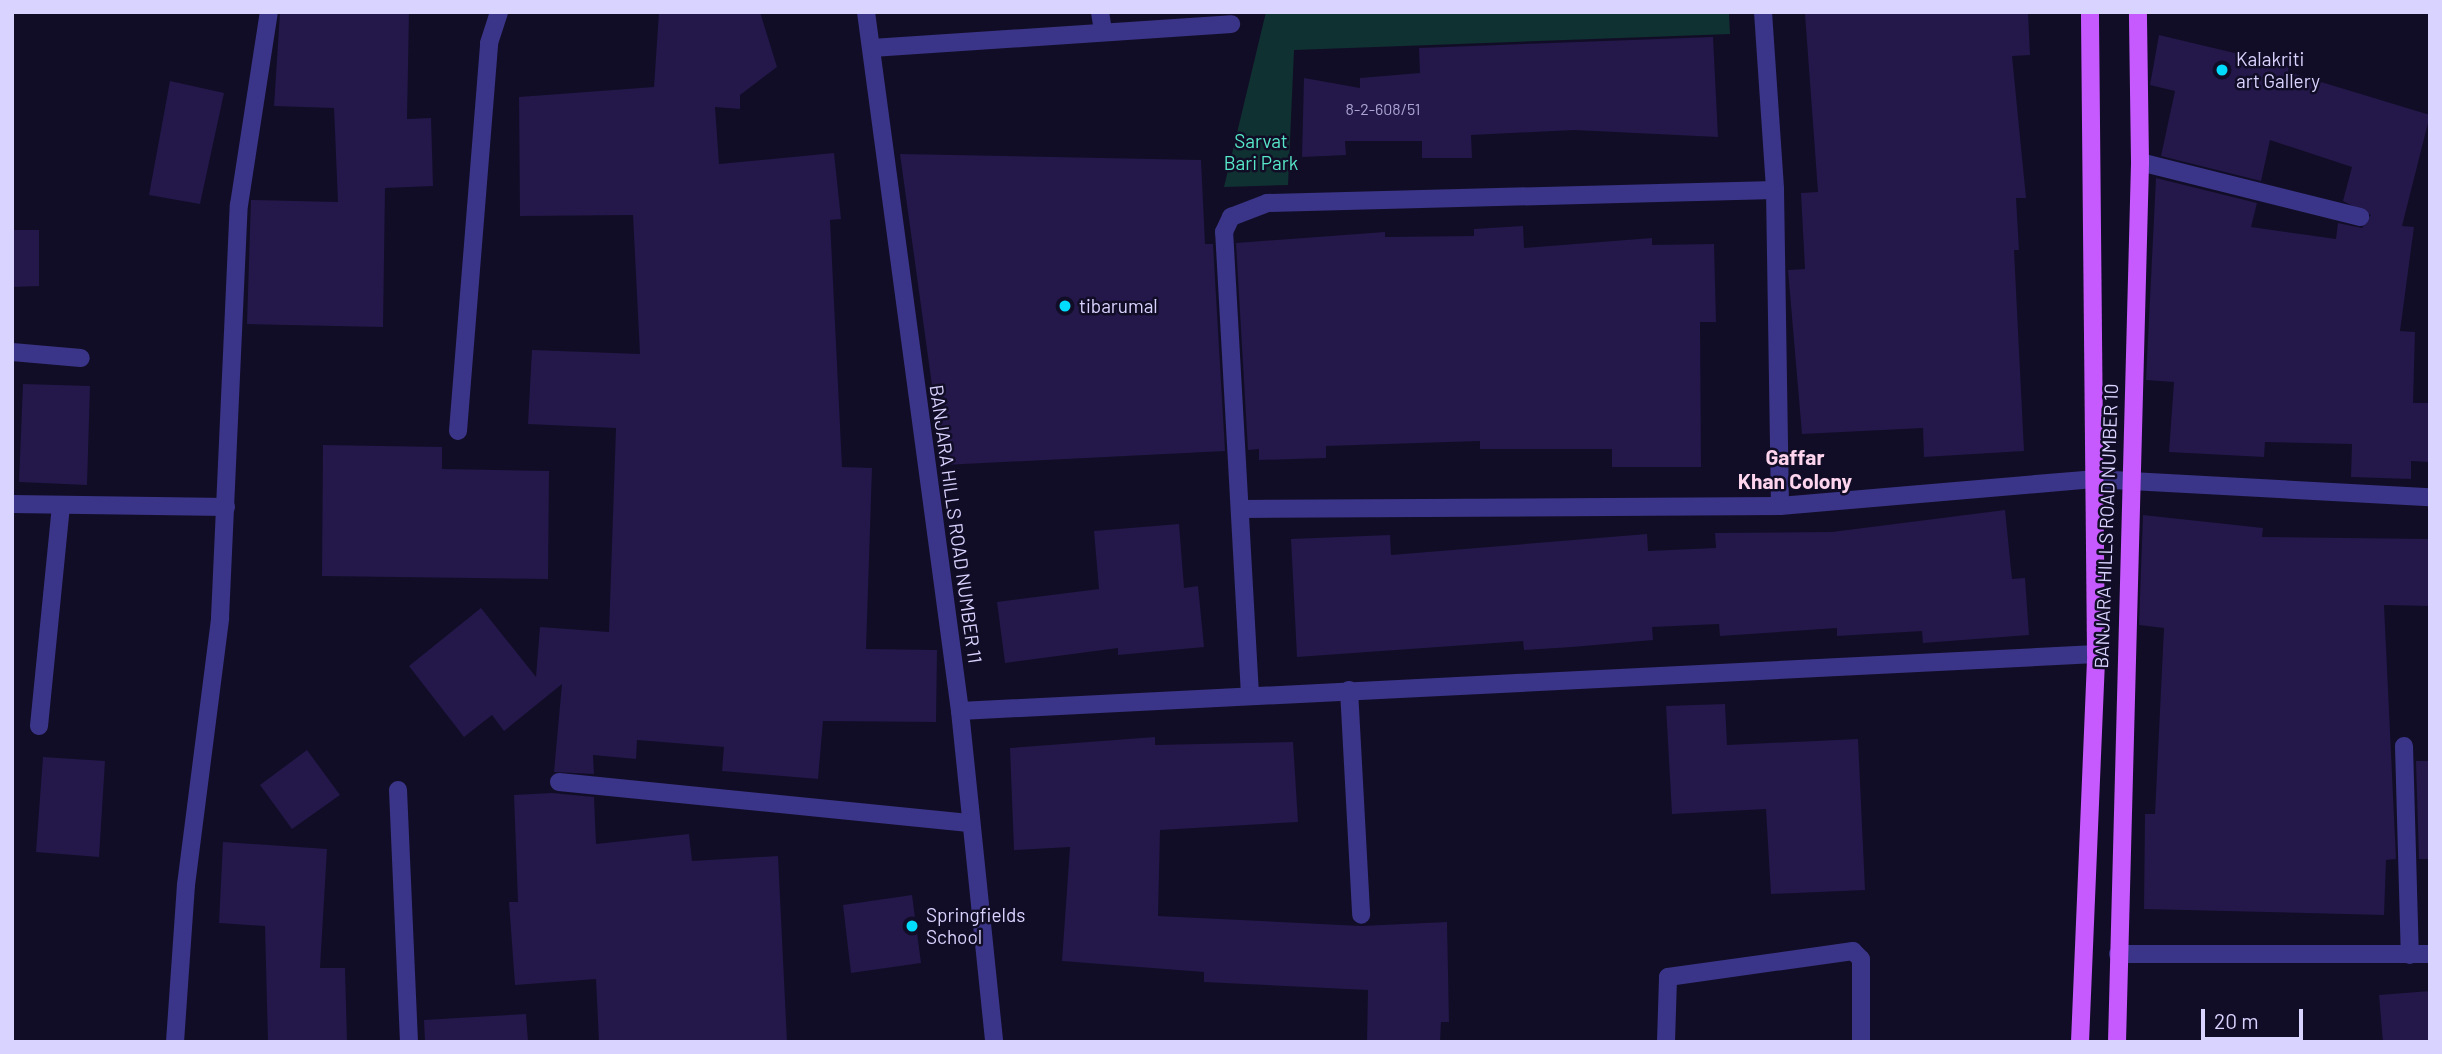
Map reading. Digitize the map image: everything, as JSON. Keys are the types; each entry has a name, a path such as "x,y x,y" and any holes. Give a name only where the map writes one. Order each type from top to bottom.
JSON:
{"main road":[{"name":"BANJARA HILLS ROAD NUMBER 10","path":"2080,1042 2096,654 2090,12"},
{"name":"BANJARA HILLS ROAD NUMBER 10","path":"2117,1042 2128,480 2140,162 2138,12"}],"street":[{"path":"175,1042 226,507 239,205 269,12"},
{"path":"458,431 489,43 499,12"},
{"name":"BANJARA HILLS ROAD NUMBER 11","path":"866,12 960,711 968,823 994,1042"},
{"path":"1100,12 1103,30"},
{"path":"1763,12 1775,190 1780,506"},
{"path":"872,48 1103,30 1231,24"},
{"path":"2140,162 2360,217"},
{"path":"1250,695 1242,509 1224,232 1248,206 1775,190"},
{"path":"12,352 80,358"},
{"path":"1242,509 1780,506 2094,479 2430,497"},
{"path":"12,504 226,507"},
{"path":"39,726 61,505"},
{"path":"960,711 2096,654"},
{"path":"1349,691 1361,915"},
{"path":"2404,747 2410,954"},
{"path":"559,782 968,823"},
{"path":"398,790 409,1042"},
{"path":"1666,1042 1668,977 1853,951 1861,959 1861,1042"},
{"path":"2118,954 2430,954"}],"green space":[{"name":"Sarvat Bari Park","path":"1266,12 1719,12 1729,14 1730,34 1294,50 1288,185 1224,187"}],"building":[{"path":"280,12 409,12 407,119 431,118 433,186 385,188 383,327 247,324 251,200 338,202 334,108 274,106"},
{"path":"659,12 760,12 777,67 740,95 740,109 715,107 719,164 834,153 841,219 830,220 842,467 872,468 866,649 937,650 936,722 823,721 818,779 722,771 724,747 637,740 636,759 593,755 594,774 554,772 562,684 504,731 492,715 464,737 409,666 481,608 536,677 540,627 609,632 616,428 528,424 532,350 640,354 633,215 520,216 519,97 654,87"},
{"path":"2028,12 2030,55 2012,56 2026,198 2016,198 2019,250 2014,250 2024,451 1924,457 1923,428 1802,434 1788,270 1805,269 1801,193 1818,192 1805,14"},
{"path":"2159,35 2289,66 2288,72 2430,115 2402,226 2414,227 2400,331 2415,332 2413,403 2430,403 2430,462 2411,461 2411,479 2351,477 2352,444 2265,442 2264,457 2169,452 2174,382 2146,380 2156,178 2257,203 2251,227 2336,239 2338,223 2362,228 2371,215 2343,201 2352,167 2270,140 2261,181 2161,156 2175,91 2150,85"},
{"path":"1713,37 1718,137 1574,130 1471,135 1472,158 1422,158 1422,141 1345,141 1346,155 1302,157 1304,78 1360,88 1360,78 1420,73 1419,48"},
{"path":"170,81 224,93 200,204 149,195"},
{"name":"tibarumal","path":"900,154 1201,160 1205,244 1213,244 1225,451 943,465"},
{"path":"1523,226 1524,248 1652,238 1652,245 1714,244 1716,322 1700,322 1701,467 1612,467 1612,449 1480,449 1480,441 1326,446 1326,458 1259,460 1259,449 1248,450 1236,243 1385,232 1385,237 1474,236 1474,229"},
{"path":"12,230 39,230 39,286 12,287"},
{"path":"23,384 90,386 87,485 19,482"},
{"path":"323,445 442,447 442,469 549,471 548,579 322,576"},
{"path":"2005,510 2012,579 2025,578 2029,635 1923,643 1922,631 1837,636 1837,628 1720,636 1719,624 1652,627 1653,640 1572,647 1524,650 1523,641 1297,657 1291,539 1390,535 1391,555 1647,534 1648,551 1716,548 1715,533 1832,532"},
{"path":"2143,515 2263,528 2262,537 2430,539 2430,606 2384,605 2396,859 2386,860 2384,915 2144,909 2145,814 2155,814 2164,628 2139,625"},
{"path":"1179,524 1184,588 1198,586 1204,647 1118,655 1118,648 1005,663 997,602 1099,589 1094,531"},
{"path":"1725,704 1727,745 1858,739 1865,890 1771,894 1766,809 1672,814 1666,706"},
{"path":"1155,737 1155,745 1293,742 1298,822 1160,830 1158,916 1361,926 1447,922 1449,1022 1441,1022 1440,1042 1367,1042 1368,990 1204,982 1204,972 1062,961 1070,847 1014,850 1010,748"},
{"path":"307,750 340,795 292,829 260,785"},
{"path":"43,757 105,761 99,857 36,852"},
{"path":"2416,761 2430,761 2430,859 2419,859"},
{"path":"552,793 594,797 596,844 689,834 692,861 778,856 787,1042 599,1042 596,979 515,985 509,902 518,902 514,795"},
{"path":"223,842 327,849 320,968 345,968 347,1042 268,1042 265,926 219,923"},
{"path":"912,895 921,963 851,973 843,905"},
{"path":"2430,991 2430,1042 2383,1042 2379,995"},
{"path":"526,1014 528,1042 425,1042 424,1020"}],"place":[{"name":"Kalakriti art Gallery","path":"2222,70"},
{"name":"tibarumal","path":"1065,306"},
{"name":"Springfields School","path":"912,926"}],"district":[{"name":"Gaffar Khan Colony","path":"1795,469"}]}
